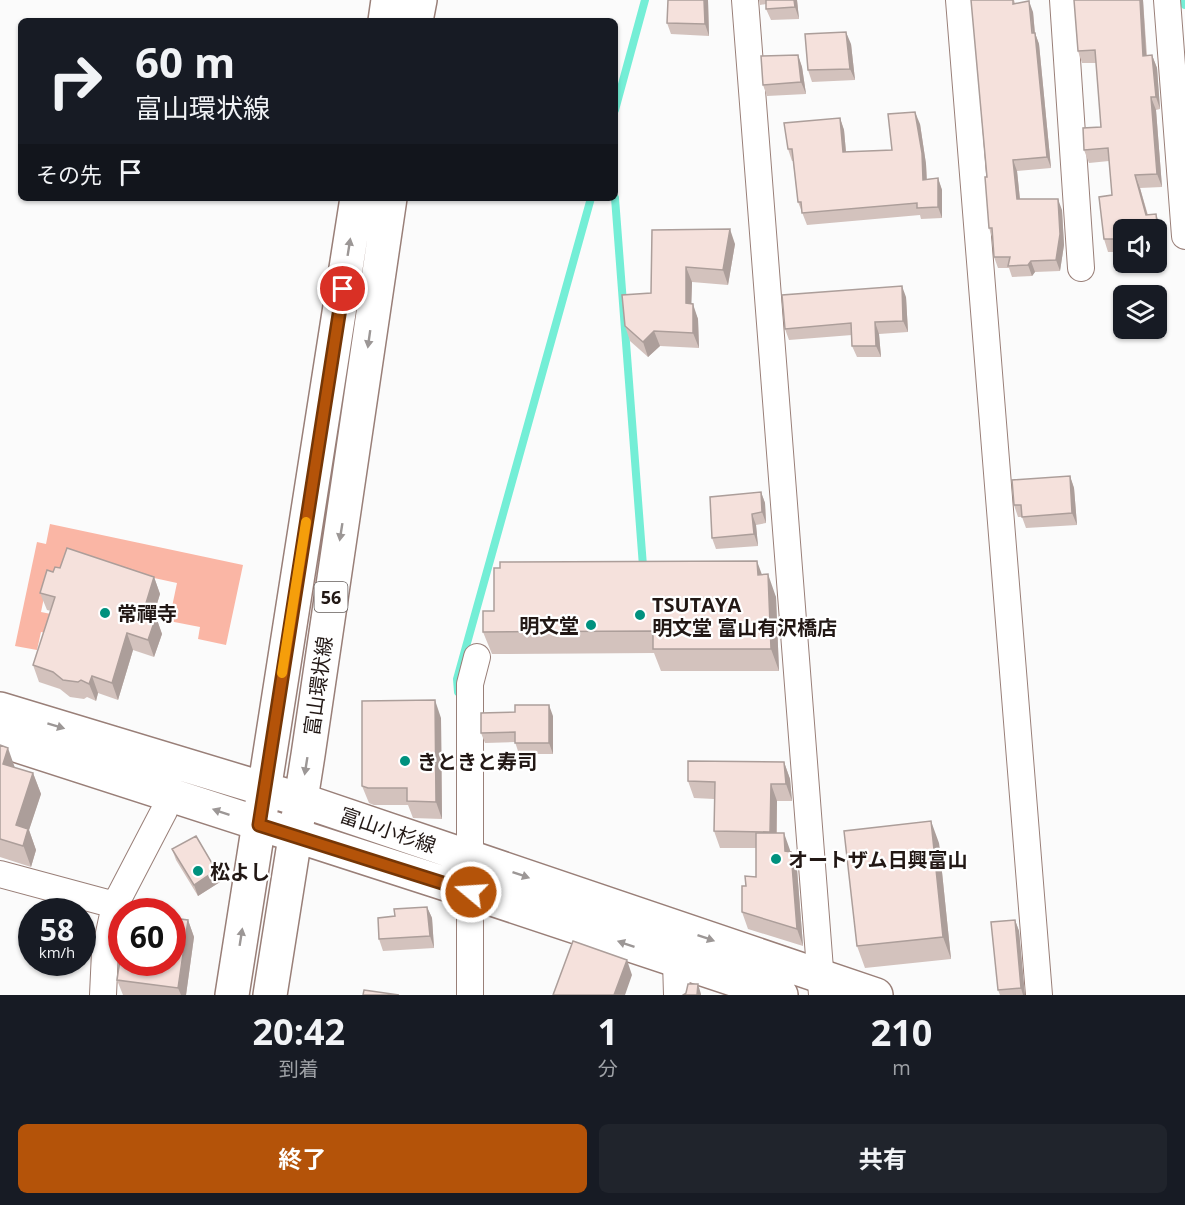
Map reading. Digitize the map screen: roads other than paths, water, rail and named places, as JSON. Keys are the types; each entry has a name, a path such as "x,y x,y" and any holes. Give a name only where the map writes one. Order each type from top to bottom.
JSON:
{"main road":[{"path":"385,18 388,0"},
{"path":"417,18 420,0"},
{"name":"富山環状線","path":"232,995 357,201"},
{"name":"富山環状線","path":"270,995 390,201"},
{"name":"富山小杉線","path":"0,709 301,800 469,857 822,986 876,995"},
{"name":"富山小杉線","path":"0,740 781,995"}],"street":[{"path":"745,0 822,986"},
{"path":"959,0 1039,995"},
{"path":"1063,0 1082,268"},
{"path":"1167,0 1185,236"},
{"path":"470,995 470,684 477,657"},
{"path":"119,898 164,811 170,794"},
{"path":"0,874 108,903"},
{"path":"103,995 108,938"},
{"path":"676,961 676,995"}],"waterway":[{"path":"618,99 645,0"},
{"path":"1185,0 1185,5"},
{"path":"458,692 457,679 590,201"},
{"path":"615,201 643,566"}],"place":[{"name":"常禪寺","path":"105,613"},
{"name":"TSUTAYA 明文堂 富山有沢橋店","path":"640,615"},
{"name":"明文堂","path":"591,625"},
{"name":"きときと寿司","path":"405,761"},
{"name":"オートザム日興富山","path":"776,859"},
{"name":"松よし","path":"198,871"}]}
